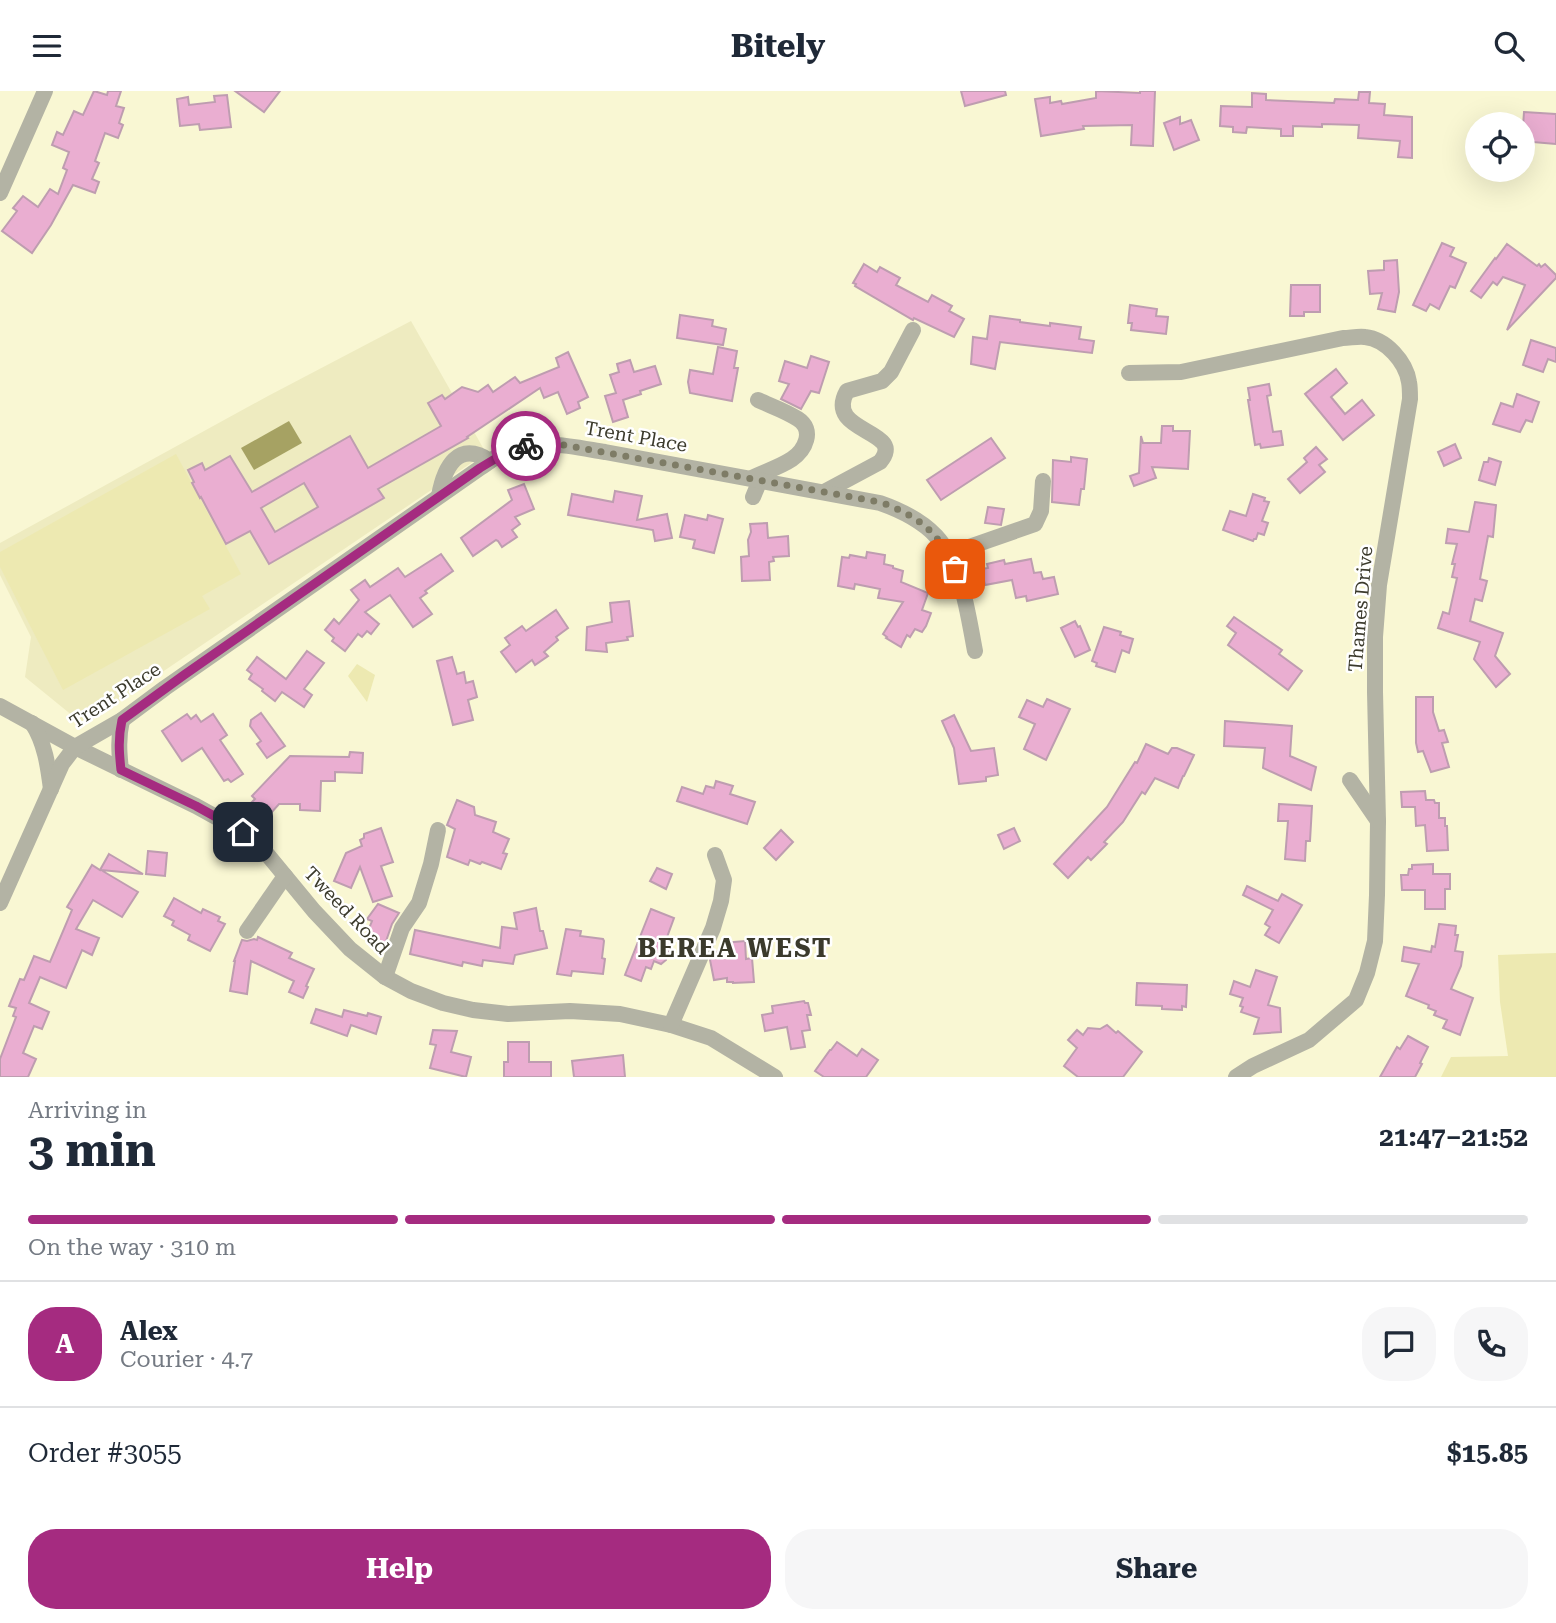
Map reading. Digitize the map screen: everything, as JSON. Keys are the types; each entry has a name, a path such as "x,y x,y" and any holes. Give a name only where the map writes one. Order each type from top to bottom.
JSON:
{"street":[{"path":"0,193 45,91"},
{"path":"824,492 880,462 886,456 884,442 846,417 842,407 843,399 847,391 882,381 891,372 913,330"},
{"name":"Thames Drive","path":"1129,373 1181,372 1343,338 1365,337 1378,341 1392,352 1404,366 1409,382 1410,399 1379,585 1375,636 1378,821 1375,941 1367,973 1356,999 1309,1040 1253,1066 1236,1077"},
{"path":"753,498 756,479 791,460 799,453 807,439 806,426 800,420 758,400"},
{"name":"Trent Place","path":"75,747 122,720 490,461 508,451 526,446 564,445 880,502 901,510 939,538 949,554 963,597 975,651"},
{"path":"949,554 1035,524 1041,511 1043,481"},
{"name":"Tweed Road","path":"0,706 243,832 262,848 314,911 350,949 384,977 411,991 473,1010 508,1014 570,1011 620,1014 671,1025 711,1038 775,1077"},
{"path":"121,770 118,747 122,720"},
{"path":"31,722 44,750 51,791"},
{"path":"0,903 62,764 75,747"},
{"path":"1350,780 1378,821"},
{"path":"384,977 402,928 419,903 438,830"},
{"path":"671,1025 713,928 721,901 724,880 715,855"},
{"path":"247,930 285,876"}],"shaded area":[{"path":"411,321 486,453 84,725 25,677 31,637 0,575 0,543"},
{"path":"289,421 302,443 254,470 241,448"},
{"path":"176,454 241,574 202,596 210,609 63,690 0,567 0,552"},
{"path":"357,664 375,675 367,702 348,676"},
{"path":"1556,953 1556,1077 1441,1077 1451,1057 1508,1056 1500,1002 1498,955"}],"building":[{"path":"94,91 107,95 108,91 121,91 116,106 124,108 119,123 123,125 118,138 105,133 95,161 99,163 92,179 99,182 95,193 73,185 32,253 2,231 17,211 13,208 23,196 38,207 50,189 58,194 67,170 63,168 69,152 52,145 57,132 63,135 74,111 83,115"},
{"path":"235,91 280,91 264,112"},
{"path":"961,91 1005,91 1006,95 965,106"},
{"path":"1096,91 1155,91 1153,146 1131,145 1132,125 1083,126 1084,129 1041,136 1035,99 1050,97 1050,103 1061,101 1062,104 1096,98"},
{"path":"1359,92 1370,92 1369,103 1385,104 1384,115 1412,117 1412,158 1398,157 1400,141 1358,138 1359,125 1293,126 1293,136 1281,136 1281,129 1247,127 1246,133 1233,132 1233,127 1220,126 1221,106 1252,107 1252,93 1266,94 1266,100 1334,103 1335,99 1358,100"},
{"path":"227,95 231,127 200,130 199,124 180,126 177,99 188,97 189,105 215,102 214,96"},
{"path":"1535,113 1556,114 1556,144 1535,142"},
{"path":"1180,117 1180,124 1191,120 1199,140 1174,150 1164,123"},
{"path":"1442,243 1454,248 1450,256 1466,263 1455,288 1450,286 1439,309 1430,304 1426,311 1413,305"},
{"path":"1507,244 1537,266 1545,264 1556,278 1507,330 1525,285 1503,277 1497,285 1493,282 1481,298 1471,291"},
{"path":"1397,260 1399,292 1395,312 1378,309 1382,293 1370,294 1368,271 1384,270 1384,261"},
{"path":"864,264 877,272 880,267 900,278 896,285 928,302 932,295 952,306 949,311 964,319 954,337 914,318 913,320 855,286 853,283"},
{"path":"1291,285 1320,285 1320,312 1304,312 1304,316 1290,316"},
{"path":"1130,305 1157,309 1156,316 1168,317 1166,334 1131,330 1132,323 1128,323"},
{"path":"680,315 713,320 712,326 726,329 723,345 677,338"},
{"path":"990,316 1050,326 1050,323 1081,327 1079,339 1094,341 1092,353 1000,342 995,369 971,364 973,337 987,339"},
{"path":"1531,340 1556,348 1556,362 1548,359 1543,372 1523,365"},
{"path":"718,347 737,351 734,368 738,368 732,401 690,393 690,370 713,374"},
{"path":"568,352 588,397 578,402 580,408 567,414 558,392 544,398 540,388 468,438 378,489 384,498 269,564 250,531 226,544 192,483 194,482 188,470 202,463 205,470 230,456 252,492 350,436 368,468 441,426 428,403 442,395 445,399 462,387 478,392 488,385 493,392 515,377 520,383 559,367 556,358","holes":["304,483 318,507 275,532 261,508"]},
{"path":"811,356 829,362 819,393 811,391 801,409 781,399 789,384 779,381 785,361 807,368"},
{"path":"630,360 634,372 655,366 661,384 623,400 628,417 613,422 605,396 616,393 610,375 619,372 617,364"},
{"path":"1336,369 1347,383 1331,397 1345,414 1362,400 1374,415 1343,440 1305,394"},
{"path":"1269,384 1271,395 1267,396 1273,432 1281,431 1283,445 1261,448 1260,444 1255,445 1248,388"},
{"path":"1517,394 1539,402 1532,422 1526,420 1520,432 1493,424 1501,403 1513,407"},
{"path":"1162,426 1173,426 1173,431 1190,431 1188,469 1152,467 1156,478 1134,486 1130,476 1139,473 1141,436 1143,443 1161,443"},
{"path":"991,438 1005,458 941,500 927,480"},
{"path":"1455,444 1461,458 1444,466 1438,452"},
{"path":"1316,447 1327,459 1319,465 1325,472 1300,493 1288,479 1307,462 1304,458"},
{"path":"1071,457 1087,459 1084,489 1081,489 1079,505 1052,502 1053,460 1071,462"},
{"path":"1489,458 1501,462 1495,485 1479,480 1484,462 1488,462"},
{"path":"524,484 534,509 515,517 520,524 512,530 517,537 502,547 496,540 473,556 461,538 512,500 508,490"},
{"path":"615,491 642,496 637,520 667,514 672,538 655,541 653,530 568,515 572,494 613,502"},
{"path":"1253,494 1269,502 1262,521 1268,523 1264,535 1258,533 1253,541 1223,530 1230,511 1246,516"},
{"path":"1475,502 1496,505 1493,537 1488,536 1480,579 1487,581 1482,601 1475,599 1470,621 1503,633 1495,656 1510,674 1496,687 1474,659 1480,642 1438,628 1443,612 1449,614 1457,578 1452,577 1455,564 1452,564 1457,544 1446,543 1448,529 1469,532"},
{"path":"988,507 1004,509 1001,525 985,523"},
{"path":"685,515 707,520 708,515 723,519 714,553 693,548 695,540 680,537"},
{"path":"767,523 768,538 788,536 789,556 773,557 774,561 769,562 770,580 742,581 741,557 749,556 750,524"},
{"path":"867,552 885,555 884,564 903,571 901,582 928,593 922,610 931,613 926,626 922,632 915,629 910,637 907,635 901,647 883,634 903,602 878,598 880,589 855,584 854,589 838,586 842,557 849,558 850,555 866,558"},
{"path":"441,554 453,571 425,591 427,593 420,598 432,614 413,627 390,595 365,612 379,624 371,634 367,631 362,637 358,634 345,651 332,641 334,638 325,630 334,619 339,624 359,600 351,590 365,580 370,587 398,568 405,577"},
{"path":"1031,559 1034,573 1041,572 1043,579 1054,577 1058,594 1027,601 1026,596 1016,598 1012,580 985,585 981,569 988,568 987,564"},
{"path":"629,601 633,636 627,637 628,640 606,643 607,652 586,650 587,627 612,622 610,603"},
{"path":"556,610 568,628 556,637 558,640 544,652 548,656 535,665 532,660 516,672 501,652 510,645 505,638 522,626 526,631"},
{"path":"1234,617 1282,650 1279,654 1302,671 1288,690 1228,645 1236,633 1227,626"},
{"path":"1075,621 1078,627 1080,626 1090,650 1075,657 1061,628"},
{"path":"1104,627 1133,639 1129,653 1122,650 1115,672 1096,666 1097,663 1092,661"},
{"path":"307,651 324,663 304,689 312,695 304,707 282,692 275,701 249,679 252,674 247,670 257,657 286,679"},
{"path":"452,657 457,674 464,672 466,683 473,681 477,697 468,700 473,720 453,725 437,661"},
{"path":"1416,697 1433,697 1433,712 1439,731 1444,730 1448,742 1442,743 1449,767 1431,772 1423,751 1418,752"},
{"path":"1047,699 1070,709 1046,760 1024,749 1035,724 1019,717 1027,700 1043,707"},
{"path":"261,713 285,746 267,758 257,744 261,741 250,726 251,720"},
{"path":"187,714 191,719 196,715 201,722 213,714 227,735 220,740 243,774 231,782 228,779 224,781 202,748 182,761 162,731"},
{"path":"954,715 971,751 994,748 998,775 986,777 986,781 959,784 954,748 942,721"},
{"path":"1225,721 1292,726 1290,756 1316,767 1311,790 1263,768 1265,748 1224,746"},
{"path":"1146,744 1168,754 1172,748 1177,748 1194,755 1178,788 1155,778 1145,794 1142,792 1123,822 1104,842 1107,844 1091,860 1088,857 1068,878 1054,864 1107,807 1135,762 1137,763"},
{"path":"350,752 363,753 362,773 335,772 335,781 321,781 320,811 300,810 300,804 279,804 272,812 264,806 252,819 243,811 255,799 252,796 290,756 349,757"},
{"path":"716,781 733,786 730,794 755,802 747,824 677,801 682,787 703,794 706,786 714,788"},
{"path":"1425,791 1426,800 1439,803 1439,818 1445,818 1448,850 1427,851 1425,825 1416,826 1415,807 1402,807 1401,792"},
{"path":"457,800 474,807 475,815 496,822 493,832 509,839 503,853 507,854 501,869 470,860 468,865 447,857 455,829 447,825"},
{"path":"1279,804 1312,806 1310,841 1306,841 1305,861 1285,859 1288,821 1278,821"},
{"path":"381,828 393,862 381,866 392,896 373,902 360,867 351,888 334,881 346,853 362,846 360,840 364,838 364,834"},
{"path":"1014,828 1020,841 1004,849 998,835"},
{"path":"781,830 793,842 776,860 764,848"},
{"path":"148,851 167,853 165,876 146,874"},
{"path":"109,854 143,874 101,870 138,892 122,917 93,900 76,929 99,938 92,955 82,950 66,988 40,977 29,1003 49,1012 42,1029 34,1026 23,1053 36,1059 28,1077 0,1077 0,1059 16,1017 13,1016 16,1008 9,1006 20,979 24,980 34,956 50,962 72,910 67,907 92,865 100,870"},
{"path":"1433,864 1433,874 1450,874 1450,889 1445,889 1445,909 1425,909 1425,890 1402,890 1401,875 1408,875 1412,865"},
{"path":"657,868 672,874 666,889 650,881"},
{"path":"1247,886 1278,901 1282,894 1302,905 1279,943 1265,935 1270,927 1265,924 1273,910 1243,895"},
{"path":"174,898 201,913 203,909 220,917 218,921 225,924 210,951 188,940 190,935 172,925 174,921 164,916"},
{"path":"378,904 399,913 385,944 366,936 372,921 367,919"},
{"path":"536,908 540,931 543,931 547,948 515,955 513,964 483,960 482,966 463,962 462,966 410,954 415,930 500,948 502,927 517,929 514,913"},
{"path":"651,909 674,918 666,940 670,943 666,960 661,964 654,961 651,969 646,967 641,981 625,975"},
{"path":"1439,924 1456,926 1455,935 1458,935 1455,951 1463,952 1461,966 1451,989 1473,998 1460,1035 1443,1028 1447,1020 1434,1015 1436,1011 1428,1008 1429,1005 1406,996 1419,964 1402,961 1404,947 1431,952 1432,946 1435,947"},
{"path":"566,929 581,931 580,936 603,939 603,974 572,971 571,976 557,974"},
{"path":"258,937 292,953 289,958 314,969 303,998 289,992 294,981 251,961 247,994 230,991 234,961 242,940 257,940"},
{"path":"745,941 746,959 752,958 754,982 733,983 727,982 727,978 714,980 710,960 714,952 723,951 722,943"},
{"path":"1256,970 1277,977 1268,1005 1280,1008 1281,1032 1254,1034 1259,1018 1241,1012 1243,998 1230,994 1234,981 1250,987"},
{"path":"1137,983 1187,985 1186,1007 1182,1006 1182,1010 1136,1005"},
{"path":"804,1001 808,1003 811,1015 807,1015 810,1030 802,1031 805,1047 791,1049 787,1027 765,1031 762,1015 773,1013 772,1006"},
{"path":"316,1009 342,1017 344,1010 381,1017 376,1034 351,1025 347,1036 311,1023"},
{"path":"1107,1025 1142,1052 1123,1077 1078,1077 1064,1066 1077,1048 1068,1040 1077,1030 1083,1035 1088,1028 1100,1029"},
{"path":"433,1030 457,1031 451,1052 471,1057 466,1077 430,1068 436,1045 430,1044"},
{"path":"1408,1036 1428,1047 1415,1077 1380,1077 1397,1047 1400,1049"},
{"path":"508,1042 529,1042 529,1062 551,1062 551,1077 504,1077 504,1062 508,1062"},
{"path":"837,1042 857,1056 862,1049 878,1060 866,1077 824,1077 815,1071"},
{"path":"623,1055 625,1077 574,1077 572,1061"}],"way so far":[{"path":"526,446 564,445 880,502 901,510 929,529 939,538 955,569"}],"district":[{"name":"BEREA WEST","path":"735,948"}],"route":[{"path":"243,832 121,770 118,747 122,720 480,468 508,451 526,446"}]}
